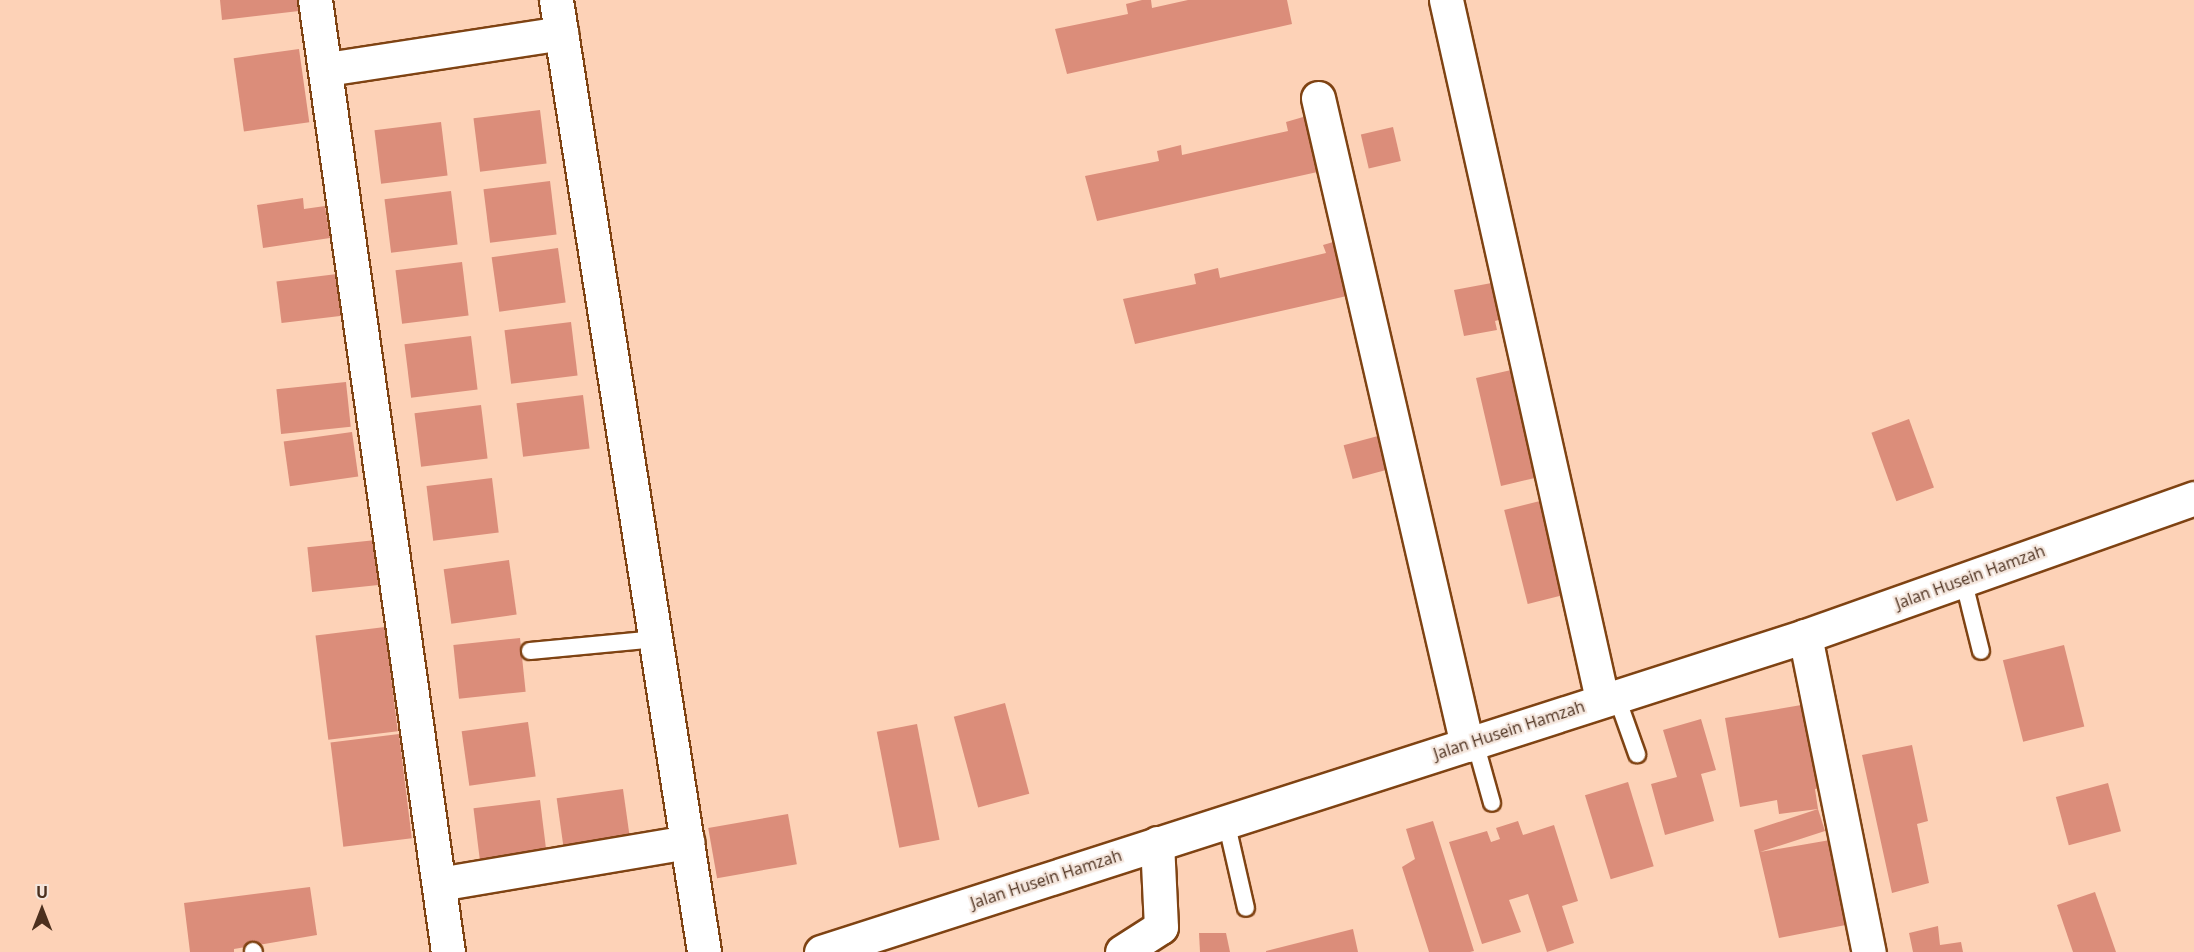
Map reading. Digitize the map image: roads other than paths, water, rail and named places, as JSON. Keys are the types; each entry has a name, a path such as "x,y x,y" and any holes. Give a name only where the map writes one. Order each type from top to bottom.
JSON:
{"street":[{"path":"315,0 327,69 448,952"},
{"path":"556,0 704,952"},
{"path":"1446,0 1609,697"},
{"path":"327,69 561,33"},
{"path":"1318,98 1471,743"},
{"name":"Jalan Husein Hamzah","path":"821,952 1609,697 1805,636 2194,498"},
{"path":"1805,636 1869,952"},
{"path":"439,884 687,842"},
{"path":"1122,952 1161,927 1157,843"}],"lane":[{"path":"1963,579 1982,651"},
{"path":"530,651 656,639"},
{"path":"1609,697 1637,754"},
{"path":"1471,743 1492,803"},
{"path":"1226,821 1246,908"}]}
